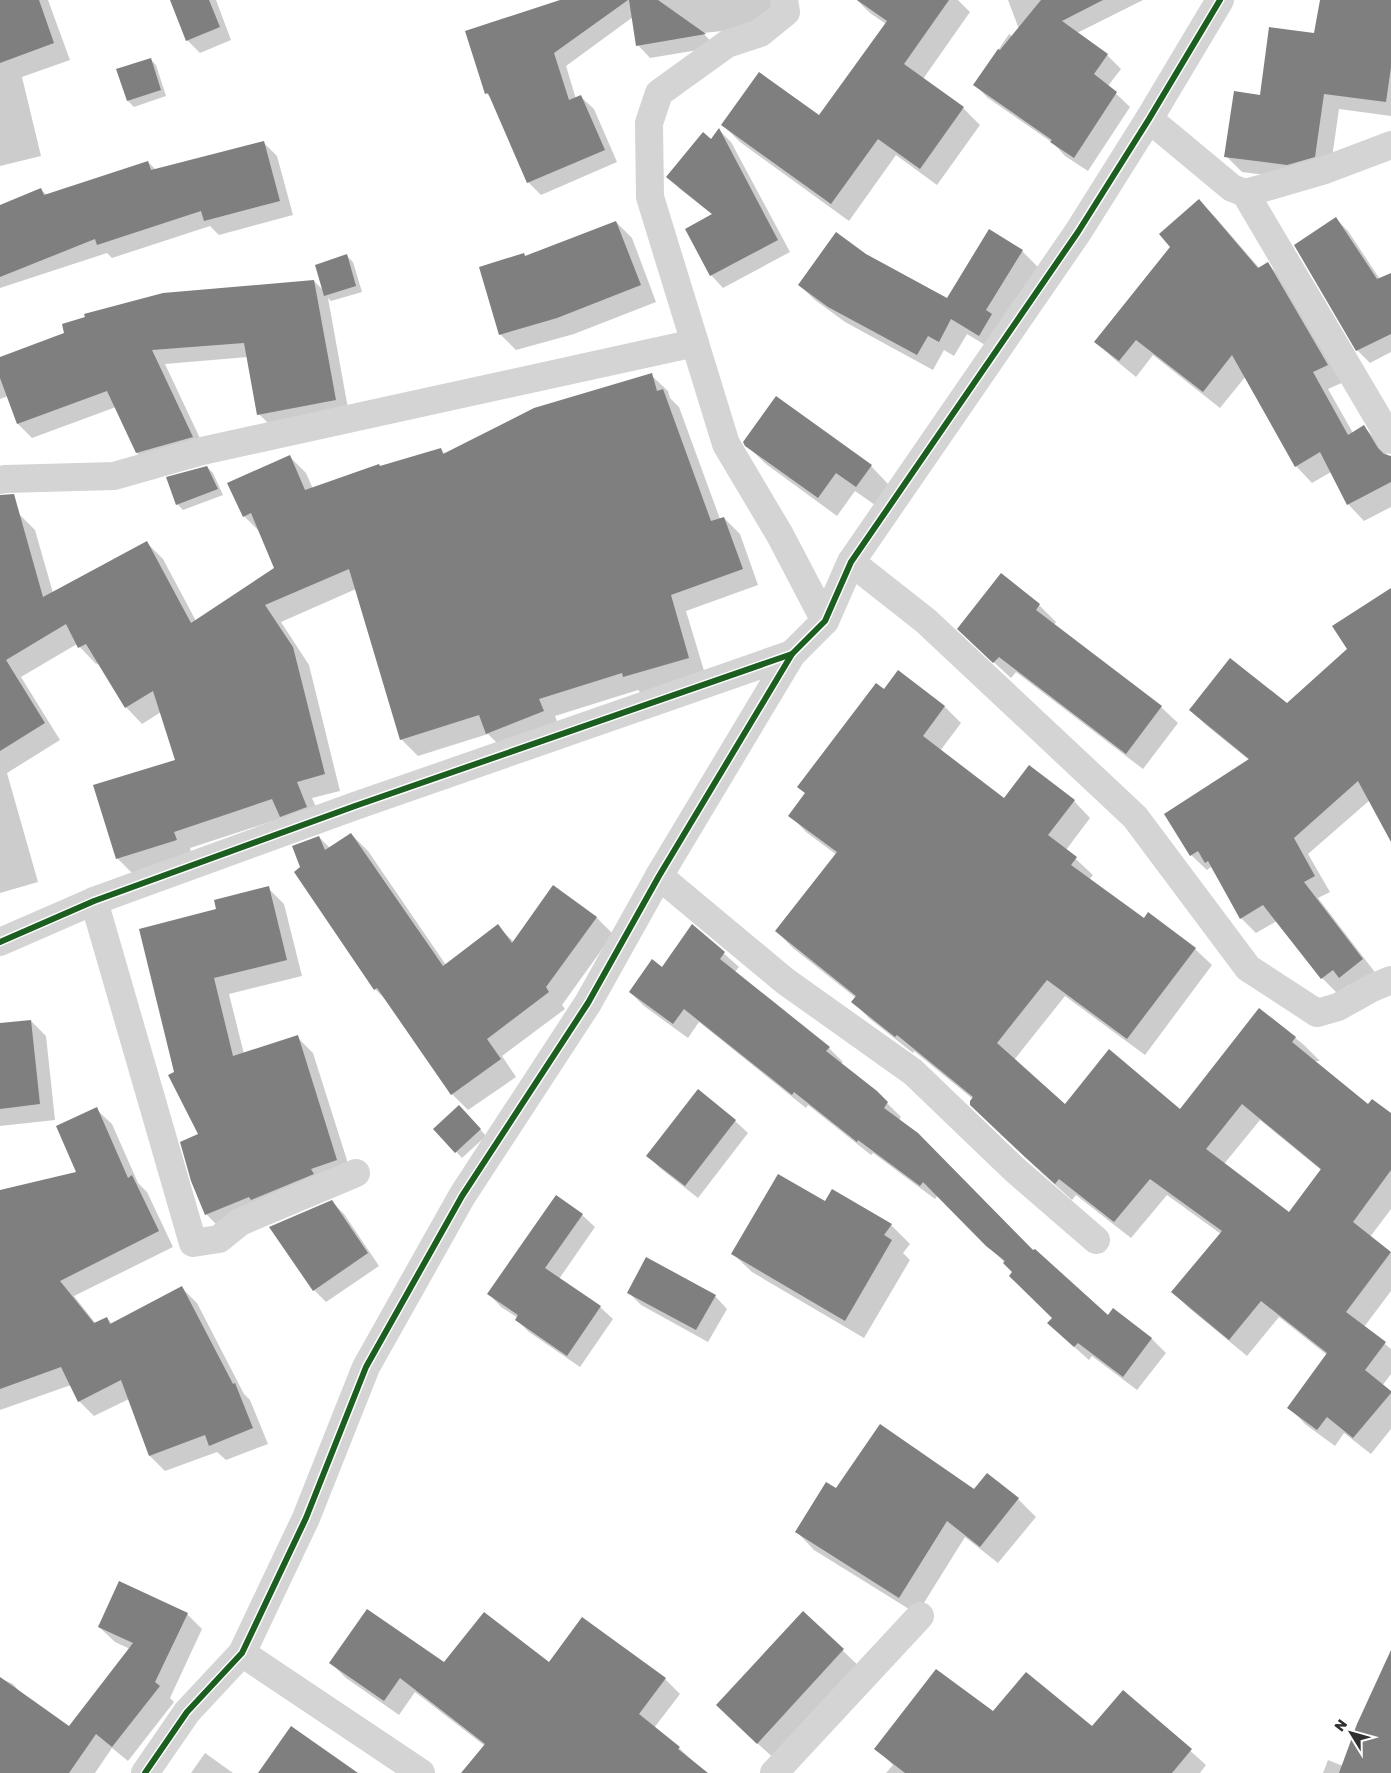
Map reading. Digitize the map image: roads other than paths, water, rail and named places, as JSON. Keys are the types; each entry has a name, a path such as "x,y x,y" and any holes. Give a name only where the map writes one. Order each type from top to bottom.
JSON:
{"street":[{"path":"784,0 786,12 760,33 727,44 659,93 648,123 650,197 726,444 780,535 825,621"},
{"path":"145,1773 187,1712 242,1653 306,1518 366,1367 462,1196 588,1003 659,876 792,654 825,621 851,562 1078,232 1149,119 1220,0"},
{"path":"1149,119 1232,188 1245,193 1325,170 1391,145"},
{"path":"1245,193 1391,440"},
{"path":"0,480 114,476 202,451 695,343"},
{"path":"851,562 926,621 1135,818 1248,968 1317,1013 1338,1007 1391,980"},
{"path":"0,942 94,901 355,806 792,654"},
{"path":"659,876 785,981 914,1072 1014,1169 1096,1240"},
{"path":"94,901 193,1243 219,1240 240,1222 356,1172"},
{"path":"774,1773 920,1616"},
{"path":"242,1653 421,1773"}]}
